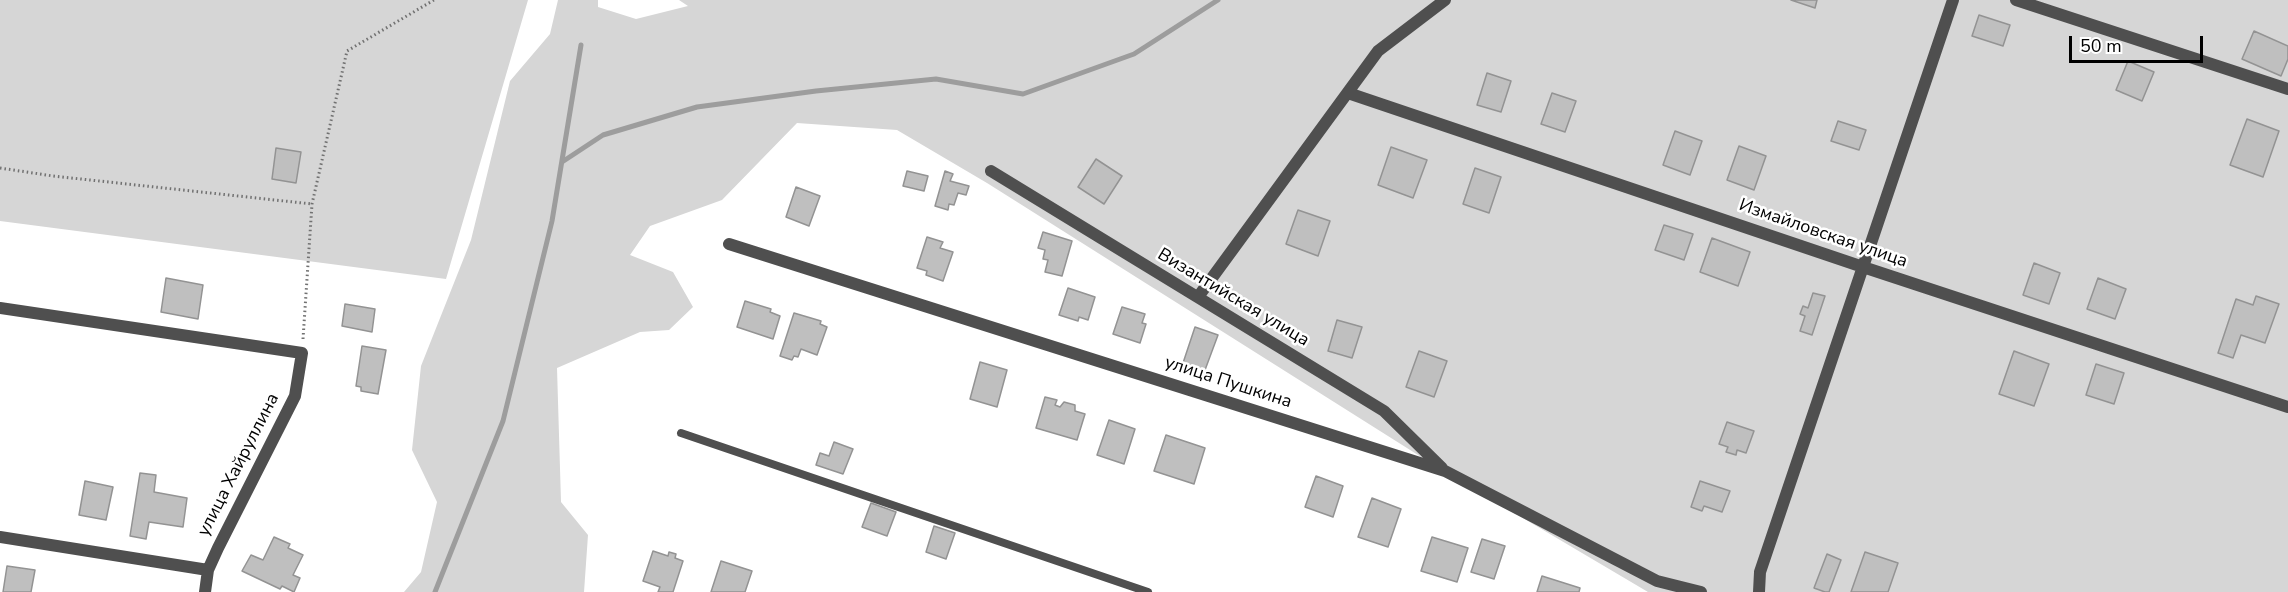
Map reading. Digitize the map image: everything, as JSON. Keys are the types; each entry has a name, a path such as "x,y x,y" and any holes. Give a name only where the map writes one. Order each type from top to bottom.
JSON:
{"street":[{"path":"1198,297 1378,51 1445,0"},
{"path":"1759,592 1760,572 1953,0"},
{"path":"2016,0 2288,89"},
{"name":"Измайловская улица","path":"1348,93 1863,267 2288,407"},
{"name":"Византийская улица","path":"992,171 1384,411 1445,471"},
{"name":"улица Пушкина","path":"729,244 1445,471 1657,581 1701,592"},
{"path":"0,308 302,353"},
{"name":"улица Хайруллина","path":"205,592 208,570 295,396 302,353"},
{"path":"0,537 208,570"}],"lane":[{"path":"681,434 1148,592"}],"path":[{"path":"302,353 312,204 347,51 434,0"},
{"path":"0,168 53,176 312,204"}],"shaded area":[{"path":"0,0 528,0 446,279 0,221"},
{"path":"558,0 598,0 598,7 636,19 688,6 679,0 2288,0 2288,592 1648,592 1445,472 987,183 897,130 797,123 722,200 650,226 630,255 673,272 693,307 669,330 640,332 557,368 561,502 588,535 584,592 404,592 421,572 437,502 412,450 421,366 471,240 510,81 550,34"}],"building":[{"path":"1791,0 1817,0 1815,8"},
{"path":"1979,15 2010,25 2003,46 1972,36"},
{"path":"2254,31 2288,46 2288,59 2281,76 2242,59"},
{"path":"2128,61 2154,72 2142,101 2116,90"},
{"path":"1487,73 1511,81 1501,112 1477,105"},
{"path":"1552,93 1576,101 1565,132 1541,124"},
{"path":"2247,119 2279,131 2263,177 2230,165"},
{"path":"1838,121 1866,130 1859,150 1831,141"},
{"path":"1675,131 1702,141 1690,175 1663,165"},
{"path":"1739,146 1766,156 1754,190 1727,180"},
{"path":"1391,147 1427,160 1413,198 1378,185"},
{"path":"276,148 301,152 296,183 272,179"},
{"path":"1096,159 1122,176 1104,204 1078,187"},
{"path":"1475,168 1501,177 1489,213 1463,204"},
{"path":"907,171 928,176 924,191 903,186"},
{"path":"945,171 953,174 950,181 969,186 966,195 958,193 954,205 949,204 948,210 935,206"},
{"path":"796,187 820,196 809,226 786,217"},
{"path":"1298,210 1330,221 1318,256 1286,244"},
{"path":"1664,225 1693,234 1684,260 1655,250"},
{"path":"1043,232 1072,241 1062,276 1045,272 1048,260 1043,259 1045,250 1038,248"},
{"path":"927,237 943,242 940,248 953,252 943,281 926,275 927,271 917,268"},
{"path":"1712,238 1750,252 1738,286 1700,272"},
{"path":"2034,263 2060,273 2049,304 2023,295"},
{"path":"166,278 203,285 198,319 161,312"},
{"path":"2098,278 2126,289 2115,319 2087,309"},
{"path":"1068,288 1095,297 1088,320 1079,317 1078,321 1059,315"},
{"path":"1813,293 1825,296 1812,335 1800,331 1805,316 1800,314 1803,306 1808,308"},
{"path":"2256,296 2279,304 2265,343 2241,335 2233,358 2218,353 2236,299 2253,305"},
{"path":"745,301 771,309 770,312 780,316 773,339 737,327"},
{"path":"345,304 375,309 372,332 342,326"},
{"path":"1122,307 1145,314 1142,323 1146,324 1140,343 1113,334"},
{"path":"794,313 821,321 820,324 827,327 817,355 801,349 798,357 794,356 792,360 780,356"},
{"path":"1337,320 1362,327 1352,358 1328,351"},
{"path":"1195,327 1218,335 1205,370 1183,363"},
{"path":"362,346 386,350 378,394 361,391 361,387 356,386"},
{"path":"1419,351 1447,361 1434,397 1406,387"},
{"path":"2014,351 2049,364 2034,406 1999,394"},
{"path":"980,362 1007,370 997,407 970,399"},
{"path":"2096,364 2124,373 2114,404 2086,395"},
{"path":"1045,397 1057,400 1055,405 1060,407 1064,402 1075,405 1075,411 1085,414 1077,440 1036,428"},
{"path":"1109,420 1135,429 1124,464 1097,455"},
{"path":"1727,422 1754,431 1746,453 1737,450 1736,455 1726,452 1728,447 1719,444"},
{"path":"1166,435 1205,448 1194,484 1154,471"},
{"path":"834,442 853,449 843,474 816,465 820,453 829,456"},
{"path":"140,473 156,475 154,492 187,498 183,527 149,522 146,539 130,536"},
{"path":"1316,476 1343,486 1333,517 1305,507"},
{"path":"85,481 113,487 106,520 79,515"},
{"path":"1700,481 1730,491 1722,512 1704,506 1702,511 1691,507"},
{"path":"1372,498 1401,509 1388,547 1358,537"},
{"path":"871,503 896,512 887,536 862,527"},
{"path":"934,526 955,533 946,559 926,552"},
{"path":"274,537 290,544 288,548 303,555 293,575 300,578 294,592 282,586 280,589 242,571 251,555 263,560"},
{"path":"1432,537 1468,548 1457,582 1421,571"},
{"path":"1482,539 1505,546 1494,579 1471,572"},
{"path":"653,551 668,556 669,552 676,554 675,558 683,561 673,592 658,592 660,587 643,581"},
{"path":"1865,552 1898,563 1888,592 1851,592"},
{"path":"1827,554 1841,560 1829,592 1825,592 1814,588"},
{"path":"721,561 752,571 745,592 711,592"},
{"path":"7,566 35,570 31,592 3,592"},
{"path":"1542,576 1580,588 1579,592 1537,592"}],"waterway":[{"path":"562,162 603,135 697,107 816,91 936,79 1023,94 1134,54 1218,0"},
{"path":"435,592 503,421 552,221 581,45"}]}
